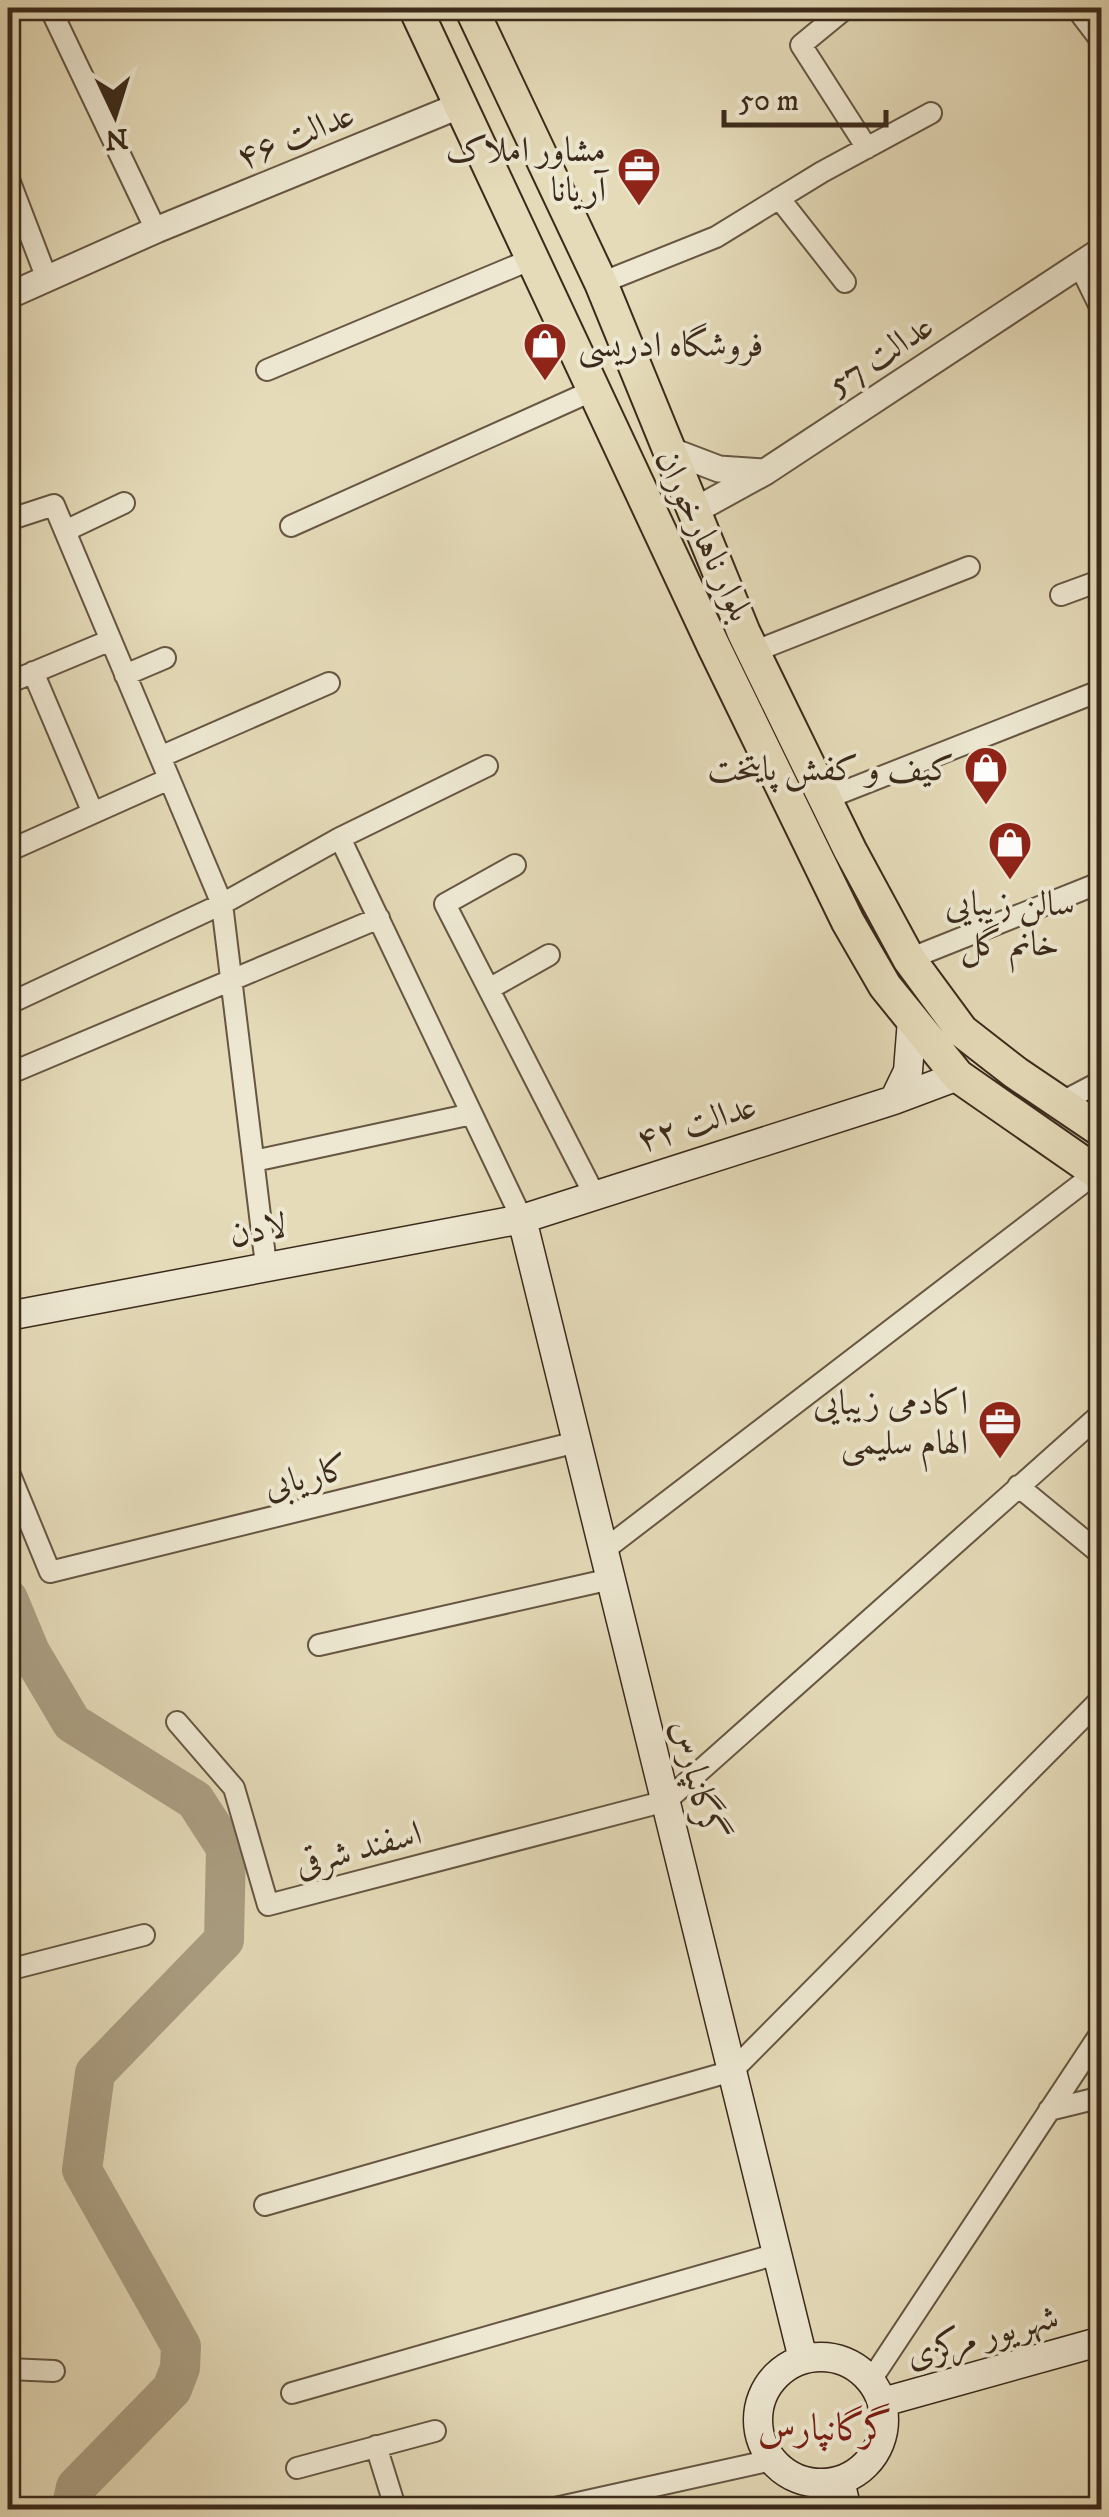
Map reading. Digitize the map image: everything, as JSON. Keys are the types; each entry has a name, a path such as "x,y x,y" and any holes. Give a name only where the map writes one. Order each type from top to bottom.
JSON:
{"main road":[{"name":"بلوار ناهارخوران","path":"416,8 658,528 848,922 885,986 958,1076 1099,1174"},
{"name":"بلوار ناهارخوران","path":"471,8 601,283 753,652 909,959 962,1031 1102,1131"},
{"path":"658,528 694,511"},
{"path":"894,1100 908,1071 912,1020"},
{"name":"عدالت ۴۲","path":"522,1219 958,1076"},
{"name":"لادن","path":"8,1316 522,1219"},
{"name":"گرگانپارس","path":"522,1219 803,2359"},
{"name":"شهریور مرکزی","path":"877,2391 1102,2341"},
{"path":"828,2357 852,2364 877,2391 885,2426 878,2450 862,2469 840,2481 815,2483 791,2476 772,2460 760,2438 758,2414 766,2390 781,2371 803,2359 828,2357"},
{"path":"840,2481 847,2510"}],"street":[{"path":"50,8 156,230"},
{"path":"846,8 801,45 867,148"},
{"path":"1076,8 1102,42"},
{"name":"۴۶ عدالت","path":"8,296 156,230 461,105"},
{"path":"601,283 716,237 931,114"},
{"path":"8,177 47,279"},
{"path":"780,198 845,282"},
{"name":"عدالت 57","path":"694,511 764,472 1102,250"},
{"path":"267,370 532,259"},
{"path":"1080,264 1102,311"},
{"path":"292,526 594,390"},
{"path":"669,450 719,470 764,472"},
{"path":"65,531 124,503"},
{"path":"8,520 54,505 222,904 266,1265"},
{"path":"753,652 968,567"},
{"path":"1060,595 1102,580"},
{"path":"8,683 111,640"},
{"path":"126,675 165,658"},
{"path":"33,672 93,814"},
{"path":"160,757 330,683"},
{"path":"825,798 1102,690"},
{"path":"8,1004 222,904 340,838 487,766"},
{"path":"8,851 170,780"},
{"path":"340,838 522,1219"},
{"path":"515,865 445,904 594,1194"},
{"path":"909,959 1102,882"},
{"path":"8,1068 13,1072 378,918"},
{"path":"489,989 549,955"},
{"path":"1060,1102 1102,1081"},
{"path":"254,1161 472,1114"},
{"path":"604,1550 845,1362 1099,1174"},
{"path":"666,1801 1102,1413"},
{"name":"کاریابی","path":"8,1470 50,1572 577,1442"},
{"path":"1018,1486 1102,1555"},
{"path":"320,1644 611,1578"},
{"path":"265,2206 732,2071 1102,1698"},
{"name":"اسفند شرقی","path":"177,1722 234,1788 268,1904 666,1801"},
{"path":"8,1970 144,1936"},
{"path":"877,2391 1049,2110 1102,2031"},
{"path":"1049,2110 1102,2096"},
{"path":"292,2393 777,2254"},
{"path":"8,2369 54,2371"},
{"path":"297,2468 435,2430"},
{"path":"376,2446 396,2510"},
{"path":"546,2510 772,2460"}],"waterway":[{"path":"8,1599 30,1652 72,1723 195,1800 226,1848 224,1940 95,2073 82,2170 181,2346 180,2368 172,2389 76,2487 71,2510"}],"place":[{"name":"مشاور املاک آریانا","path":"639,207"},
{"name":"فروشگاه ادریسی","path":"545,382"},
{"name":"کیف و کفش پایتخت","path":"986,806"},
{"name":"سالن زیبایی خانم گل","path":"1010,881"},
{"name":"اکادمی زیبایی الهام سلیمی","path":"1000,1460"}],"district":[{"name":"گرگانپارس","path":"825,2427"}]}
